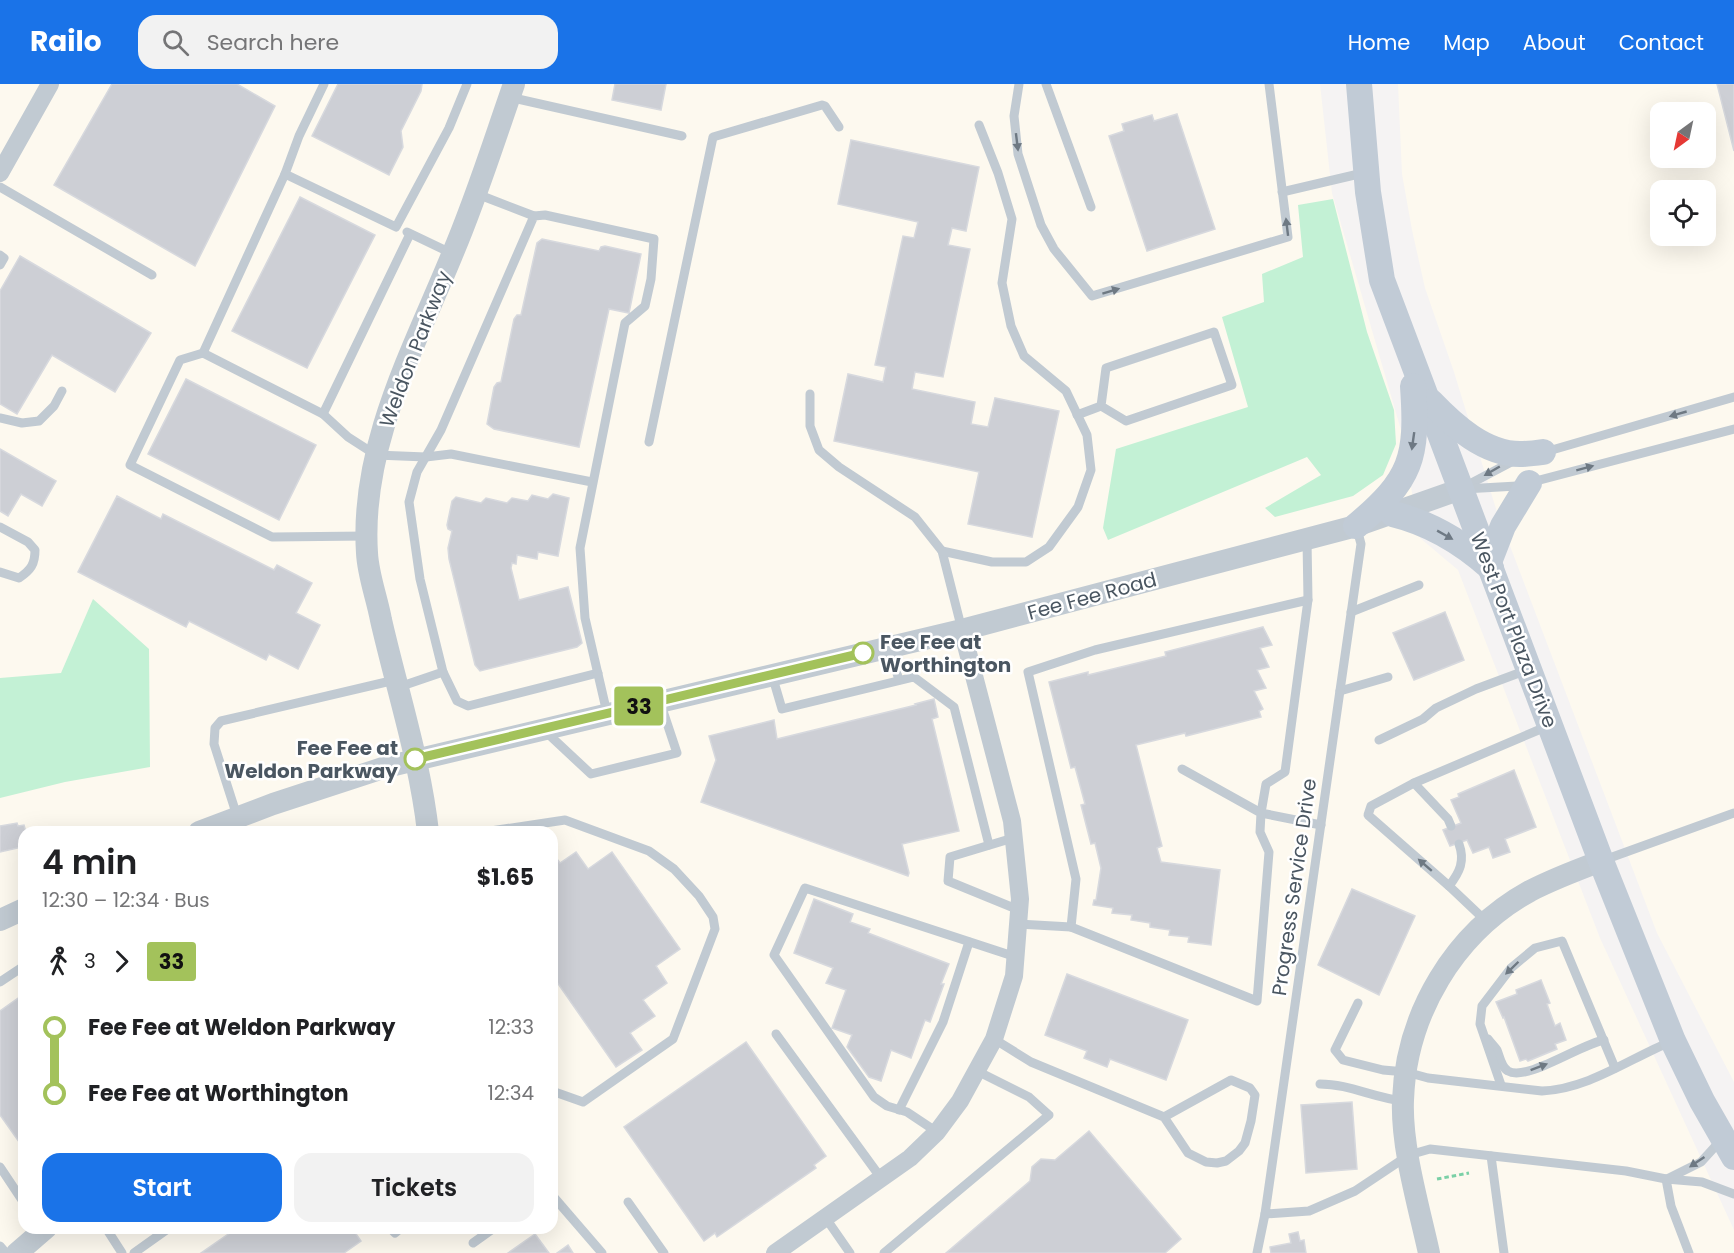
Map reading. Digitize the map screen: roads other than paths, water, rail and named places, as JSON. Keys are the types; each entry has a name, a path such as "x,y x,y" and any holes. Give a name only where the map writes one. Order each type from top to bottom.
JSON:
{"main road":[{"name":"West Port Plaza Drive","path":"1358,85 1366,172 1382,280 1601,861 1673,1041 1702,1101 1729,1147"},
{"path":"1356,526 1388,498 1405,474 1411,458 1416,422 1412,361"},
{"path":"1426,396 1469,436 1489,446 1518,454 1543,452"},
{"path":"1393,514 1418,520 1472,551 1490,565 1503,526 1529,483"}],"street":[{"path":"0,173 50,84"},
{"name":"Weldon Parkway","path":"427,826 415,759 367,555 367,501 391,399 477,194 512,91"},
{"name":"Fee Fee Road","path":"215,826 415,759 962,630 1356,526 1461,489"},
{"path":"775,1253 910,1158 937,1131 960,1101 994,1039 1014,976 1020,900 1012,821 962,630"},
{"path":"1429,1253 1408,1155 1403,1101 1406,1072 1418,1022 1450,962 1487,922 1530,892 1570,872 1601,861"},
{"path":"0,920 18,912"},
{"path":"17,1253 38,1234"}],"lane":[{"path":"203,353 324,84"},
{"path":"396,227 449,128 466,84"},
{"path":"1019,84 1014,117 1018,154 1041,225 1054,249 1092,296 1288,237 1269,84"},
{"path":"1046,84 1091,207"},
{"path":"512,91 682,136"},
{"path":"649,442 714,137 822,105 839,127"},
{"path":"942,551 992,562 1026,562 1049,547 1078,507 1091,470 1087,435 1066,392 1024,356 1011,326 1002,283 1011,219 998,173 979,126"},
{"path":"1282,192 1366,172"},
{"path":"285,174 453,253"},
{"path":"0,187 152,275"},
{"path":"477,194 534,216 545,215 654,239 651,279 645,306 625,323 580,548 585,618 608,714"},
{"path":"534,216 441,429 417,472 409,502 420,579 443,672 457,701 468,706 598,673"},
{"path":"323,414 410,234"},
{"path":"1214,332 1232,385 1126,421 1101,406 1106,368 1214,332"},
{"path":"367,536 272,537 130,465 180,360 203,353 323,414 348,437 376,455 426,457 451,454 592,482"},
{"path":"0,418 22,423 39,422 54,406 62,391"},
{"path":"810,394 810,426 819,450 839,467 915,517 942,551 962,630"},
{"path":"1461,489 1508,462 1734,398"},
{"path":"1077,415 1101,406"},
{"path":"1461,489 1517,486 1734,429"},
{"name":"Progress Service Drive","path":"1257,1253 1265,1214 1361,544 1356,526"},
{"path":"0,527 28,542 35,550 35,559 31,570 19,578 0,572"},
{"path":"1013,838 950,857 948,881 1019,917 1071,927 1257,1001 1269,852 1260,832 1261,813 1266,784 1285,772 1308,600 1307,539"},
{"path":"1351,612 1419,585"},
{"path":"1071,927 1076,879 1028,672 1095,650 1308,600"},
{"path":"889,647 899,680"},
{"path":"1379,740 1423,719 1436,708 1476,689 1529,669"},
{"path":"238,817 214,744 215,728 221,721 443,672"},
{"path":"771,675 782,709 914,676 954,707 989,845"},
{"path":"1340,691 1388,677"},
{"path":"543,729 591,774 677,753 660,702"},
{"path":"1487,922 1368,814 1371,806 1414,783 1550,726"},
{"path":"1182,770 1261,813 1321,825"},
{"path":"1414,783 1448,819 1451,826"},
{"path":"1601,861 1734,813"},
{"path":"524,826 565,820 649,851 674,869 699,896 713,917 715,929 673,1039 583,1102 558,1093"},
{"path":"1449,886 1457,876 1462,861 1459,844"},
{"path":"937,1131 907,1112 887,1106 874,1098 774,955 805,888 1016,957"},
{"path":"1501,1085 1480,1024 1482,1006 1511,968 1535,948 1562,941 1615,1068"},
{"path":"899,1110 943,1022 969,942"},
{"path":"0,982 18,970"},
{"path":"1358,1003 1335,1050 1338,1056 1343,1060 1364,1066 1406,1072 1428,1078 1542,1091 1561,1090 1673,1041"},
{"path":"1483,1032 1497,1050 1504,1068 1520,1074 1559,1059 1579,1048 1604,1040"},
{"path":"776,1034 881,1178"},
{"path":"994,1039 1031,1062 1164,1117 1188,1153 1206,1162 1226,1161 1239,1152 1245,1143 1255,1095 1250,1088 1231,1080 1164,1117"},
{"path":"884,1253 1049,1115 1029,1097 977,1071"},
{"path":"1320,1084 1346,1086 1381,1099 1403,1101"},
{"path":"1666,1179 1729,1147"},
{"path":"1265,1214 1309,1211 1355,1191 1408,1155 1430,1149 1702,1182 1734,1194"},
{"path":"1491,1156 1504,1253"},
{"path":"0,1167 18,1194"},
{"path":"1666,1179 1671,1206 1689,1253"},
{"path":"558,1202 602,1253"},
{"path":"628,1202 663,1253"},
{"path":"825,1217 850,1253"},
{"path":"110,1234 122,1253"},
{"path":"134,1253 161,1234"},
{"path":"473,1243 486,1234"},
{"path":"0,1246 6,1253"}],"place":[{"name":"Fee Fee at Worthington","path":"863,653"},
{"name":"Fee Fee at Weldon Parkway","path":"415,759"}]}
